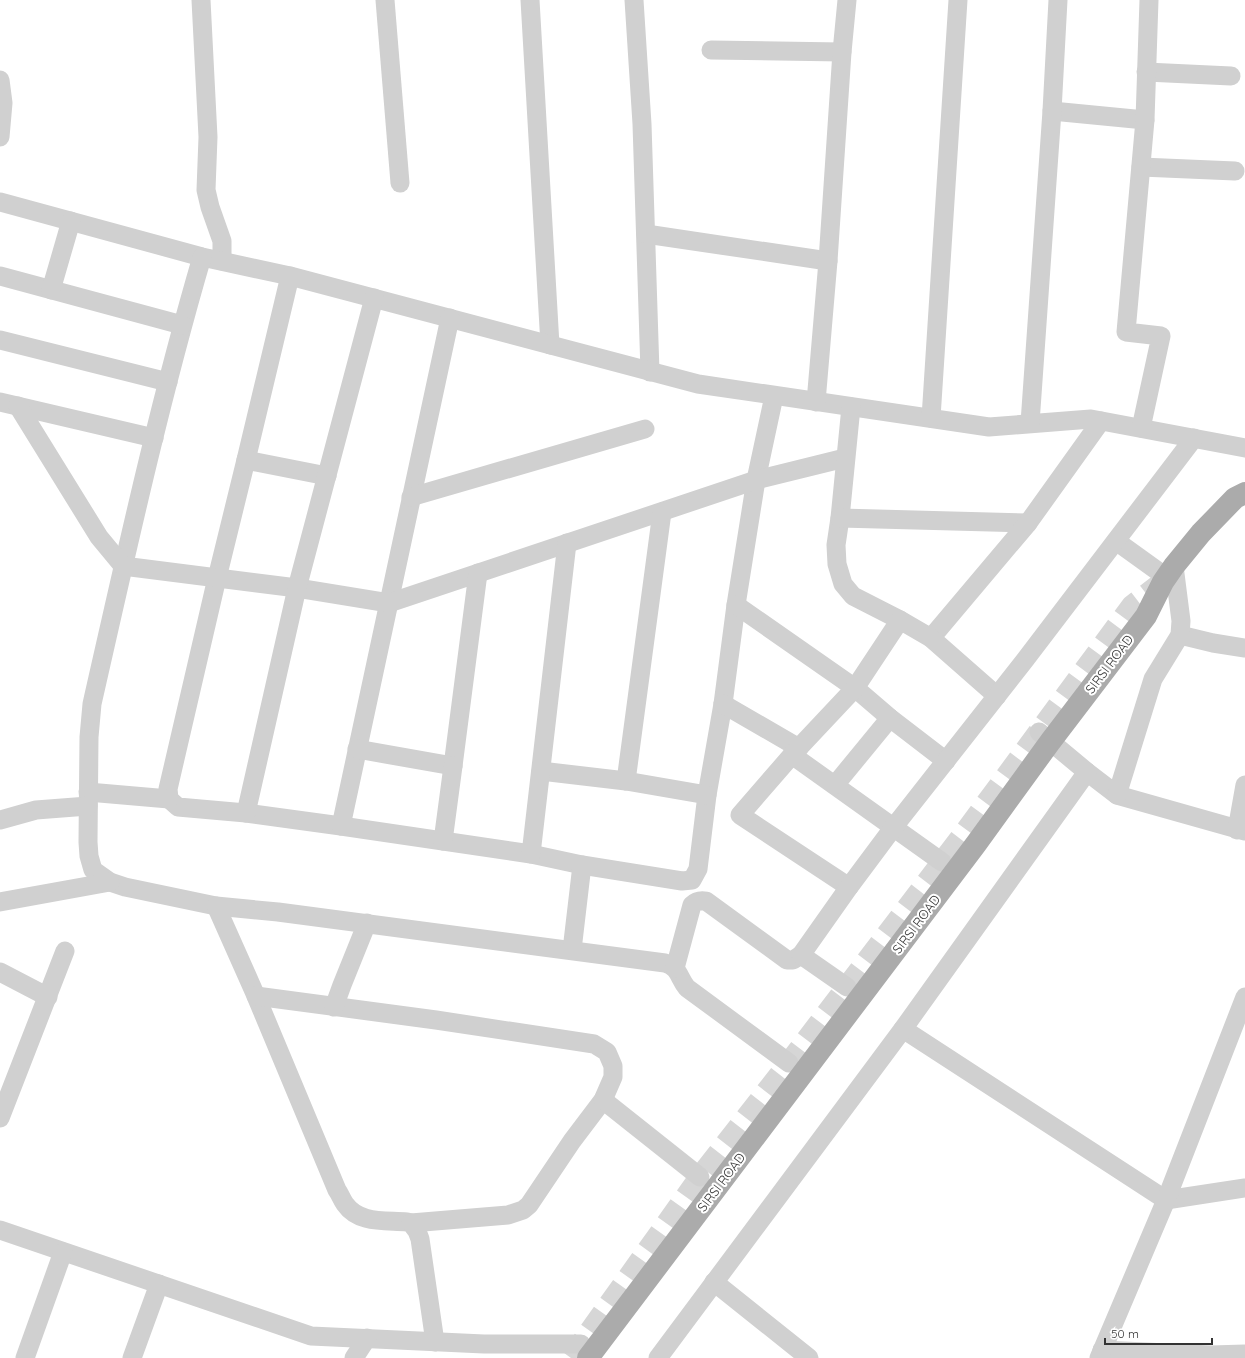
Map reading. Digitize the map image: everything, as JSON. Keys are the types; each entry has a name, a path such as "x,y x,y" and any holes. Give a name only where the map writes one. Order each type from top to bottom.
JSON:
{"main road":[{"name":"SIRSI ROAD","path":"584,1351 976,844 1044,737 1146,616 1168,575 1201,533 1235,498 1245,493"}],"street":[{"path":"201,0 208,137 206,190 210,207 222,241 222,261"},
{"path":"385,0 400,183"},
{"path":"530,0 550,345"},
{"path":"634,0 642,124 650,372"},
{"path":"816,402 847,0"},
{"path":"931,418 958,0"},
{"path":"1030,423 1052,111 1058,0"},
{"path":"1141,428 1161,336 1126,332 1145,120 1149,0"},
{"path":"711,50 842,52"},
{"path":"1146,72 1231,76"},
{"path":"0,80 3,103 0,137"},
{"path":"1052,111 1145,120"},
{"path":"1141,167 1236,171"},
{"path":"0,202 202,257 290,276 698,384 989,427 1091,419 1101,420 1245,448"},
{"path":"51,290 71,221"},
{"path":"646,234 828,261"},
{"path":"202,257 182,326 143,479 92,704 89,737 88,799 89,856 94,870 110,882 216,906 367,923 665,963 675,968 688,988 789,1063"},
{"path":"0,276 182,326"},
{"path":"169,799 168,789 290,276"},
{"path":"246,813 297,588 374,298"},
{"path":"341,826 450,318"},
{"path":"0,340 168,382"},
{"path":"0,820 36,810 88,799 169,799 178,807 246,813 341,826 531,854 582,865 682,881 692,880 698,869 707,795 723,704 736,605 756,480 774,396"},
{"path":"9,404 154,438"},
{"path":"9,404 98,537 123,566 297,588 389,603 756,480 845,458"},
{"path":"851,407 836,546 837,564 843,584 853,596 900,620 930,638 997,696"},
{"path":"930,638 1028,523 1101,420"},
{"path":"411,498 645,429"},
{"path":"675,968 692,905 700,900 706,901 787,960 793,960 801,955 893,828 997,696 1194,438"},
{"path":"246,460 327,476"},
{"path":"626,781 662,512"},
{"path":"840,518 1028,523"},
{"path":"1116,541 1168,575 1181,621 1180,635 1153,679 1116,795"},
{"path":"531,854 567,543"},
{"path":"443,841 478,573"},
{"path":"736,605 856,688 890,718 946,761"},
{"path":"849,887 740,815 796,751 856,688 900,620"},
{"path":"1180,635 1213,643 1245,648"},
{"path":"723,704 796,751 835,786 942,862"},
{"path":"835,786 890,718"},
{"path":"1044,737 1116,795 1241,831 1245,785"},
{"path":"357,749 453,766"},
{"path":"541,771 626,781 707,795"},
{"path":"658,1358 903,1029 1087,772"},
{"path":"572,950 582,865"},
{"path":"0,902 110,882"},
{"path":"216,906 256,996 337,1190 345,1204 355,1214 369,1219 411,1223 508,1215 523,1210 529,1205 572,1141 603,1100 613,1077 613,1066 607,1052 594,1044 436,1020 256,996"},
{"path":"334,1007 367,923"},
{"path":"0,1118 65,951"},
{"path":"801,955 847,987"},
{"path":"0,972 48,997"},
{"path":"1245,997 1166,1200 1101,1354 1211,1356 1245,1354"},
{"path":"903,1029 1166,1200 1245,1188"},
{"path":"603,1100 700,1176"},
{"path":"411,1223 417,1231 420,1239 435,1342"},
{"path":"0,1230 311,1336 435,1342 478,1351 584,1351"},
{"path":"25,1358 63,1252"},
{"path":"714,1282 809,1358"},
{"path":"132,1358 159,1284"},
{"path":"354,1358 367,1338"}],"tunnel":[{"path":"571,1358 700,1177 963,835 1132,606 1163,582"}]}
